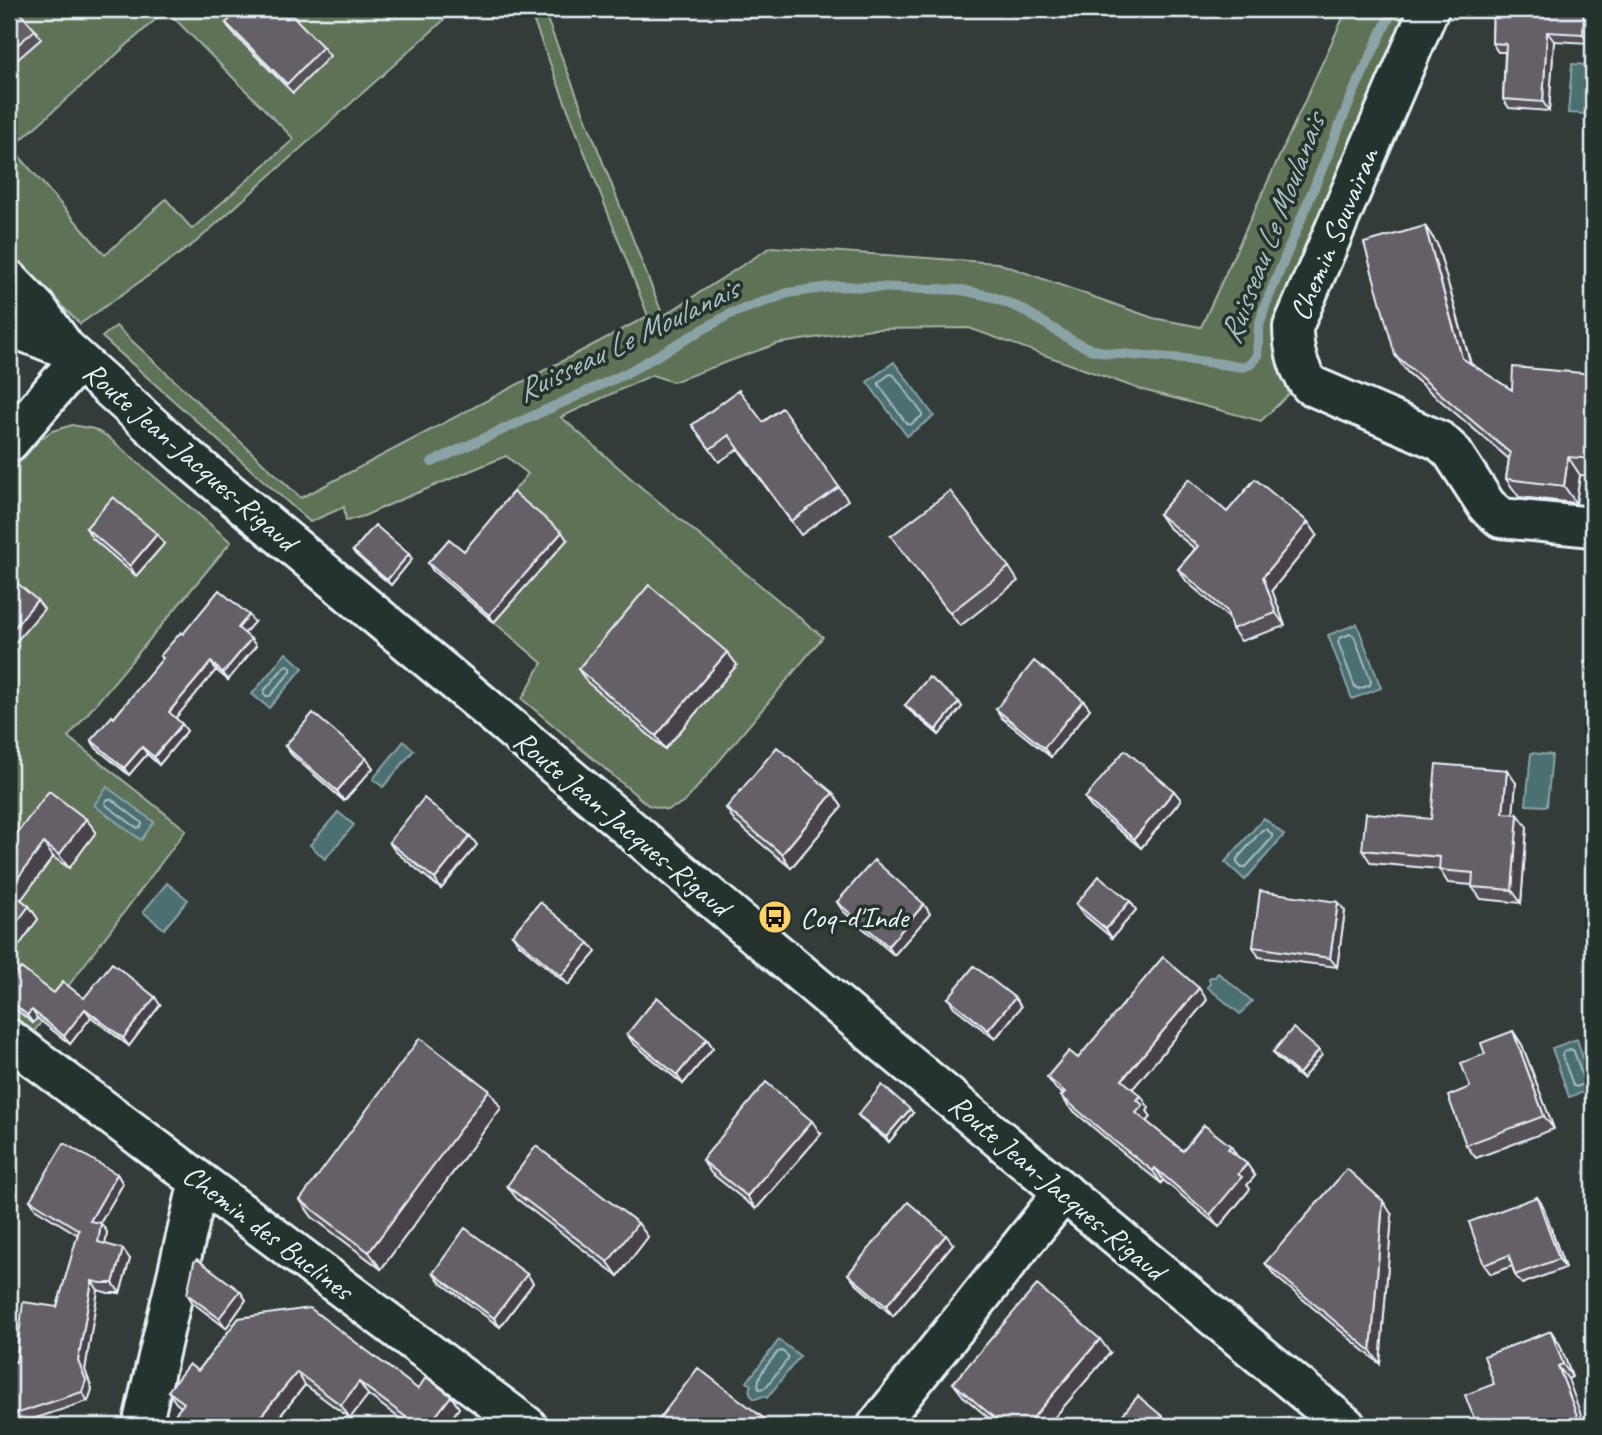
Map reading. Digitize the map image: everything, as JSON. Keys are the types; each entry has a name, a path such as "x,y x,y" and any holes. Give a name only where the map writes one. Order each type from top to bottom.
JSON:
{"street":[{"name":"Chemin Souvairan","path":"1429,9 1293,327 1293,341 1302,374 1310,385 1440,440 1452,452 1487,506 1501,518 1593,527"},
{"name":"Route Jean-Jacques-Rigaud","path":"9,280 38,310 72,354 184,455 869,1031 1346,1426"},
{"name":"Route Jean-Jacques-Rigaud","path":"9,321 19,330 72,354"},
{"path":"9,442 72,354"},
{"name":"Chemin des Buclines","path":"9,1039 527,1426"},
{"path":"142,1426 199,1181"},
{"path":"877,1426 1064,1192"}],"green space":[{"path":"9,9 441,9 437,14 444,20 196,242 80,324 9,253","holes":["166,10 294,139 192,229 166,199 105,255 12,148"]},
{"path":"529,9 543,9 663,316 771,247 998,263 1153,318 1201,327 1347,9 1415,9 1275,337 1289,394 1261,421 1139,389 969,328 871,329 776,344 673,382 652,375 561,417 642,488 823,637 684,803 667,810 648,805 522,699 542,663 494,622 495,513 528,474 506,456 364,516 346,521 344,507 310,522 102,337 116,326 301,498 648,316"},
{"path":"72,425 94,429 108,437 231,542 68,737 186,830 32,1034 9,1017 9,475 39,440 52,431"}],"water":[{"path":"1572,64 1589,65 1586,114 1568,113"},
{"path":"894,362 934,416 907,436 867,382"},
{"path":"1357,624 1381,688 1352,699 1328,635"},
{"path":"286,653 303,668 269,708 252,694"},
{"path":"404,741 414,750 383,787 373,779"},
{"path":"1531,753 1552,755 1547,806 1526,805"},
{"path":"107,787 154,822 141,840 94,805"},
{"path":"338,812 354,825 325,859 310,845"},
{"path":"1264,818 1284,835 1245,880 1225,862"},
{"path":"167,883 188,900 164,929 143,912"},
{"path":"1218,973 1252,1001 1240,1014 1207,987 1210,984 1209,978"},
{"path":"1577,1039 1593,1089 1569,1097 1552,1048"},
{"path":"779,1340 800,1356 767,1398 764,1396 755,1399 750,1393 751,1385 747,1382"}],"building":[{"path":"9,9 17,9 35,30 9,52"},
{"path":"240,9 278,9 287,18 291,14 323,47 287,84 226,23"},
{"path":"1493,9 1584,9 1583,34 1547,32 1543,102 1503,99 1506,44 1492,43"},
{"path":"1425,226 1462,358 1512,390 1513,367 1593,374 1593,459 1568,457 1564,486 1506,479 1510,453 1395,355 1364,243"},
{"path":"739,390 763,422 782,408 839,487 791,521 729,435 710,449 692,425"},
{"path":"1189,479 1227,512 1255,479 1308,522 1263,577 1276,613 1232,629 1227,611 1178,569 1198,546 1159,514"},
{"path":"950,491 1009,567 950,613 891,536"},
{"path":"513,492 562,532 489,615 428,563 449,539 464,551"},
{"path":"113,497 157,534 130,566 86,528"},
{"path":"375,525 409,554 387,580 353,551"},
{"path":"9,576 37,600 9,634"},
{"path":"649,585 727,652 656,736 578,669"},
{"path":"219,590 249,615 238,628 251,639 223,673 211,662 169,712 182,724 154,757 142,747 124,768 91,740 112,716 114,718 163,658 160,656 181,632 183,634"},
{"path":"1593,658 1593,681 1584,662"},
{"path":"1034,661 1083,700 1044,748 996,709"},
{"path":"929,677 959,702 936,730 905,705"},
{"path":"313,713 366,758 337,791 285,746"},
{"path":"777,747 833,793 782,854 726,808"},
{"path":"1125,750 1174,791 1134,839 1085,798"},
{"path":"1436,764 1507,770 1503,813 1518,814 1512,890 1472,887 1473,873 1439,870 1440,857 1362,850 1366,813 1431,819"},
{"path":"49,791 86,819 59,855 44,843 9,890 9,844"},
{"path":"424,798 470,836 435,879 389,842"},
{"path":"874,860 924,904 888,946 837,902"},
{"path":"1099,876 1130,901 1106,929 1076,904"},
{"path":"9,890 29,906 9,933"},
{"path":"1260,891 1338,902 1330,958 1253,947"},
{"path":"540,902 589,943 561,976 512,935"},
{"path":"1163,957 1199,988 1122,1080 1141,1096 1137,1100 1143,1105 1136,1113 1183,1151 1204,1125 1231,1146 1228,1149 1247,1164 1238,1174 1242,1177 1210,1215 1155,1168 1153,1171 1061,1096 1065,1092 1047,1077 1069,1051 1078,1058"},
{"path":"112,963 155,997 123,1038 85,1009 64,1036 32,1010 27,1015 9,1000 9,985 21,968 54,993 63,982 84,998"},
{"path":"974,966 1015,998 988,1030 948,998"},
{"path":"657,997 707,1039 677,1075 627,1034"},
{"path":"1293,1028 1319,1050 1299,1074 1273,1052"},
{"path":"1513,1031 1544,1116 1466,1145 1448,1096 1470,1087 1461,1063 1485,1054 1481,1043"},
{"path":"420,1038 489,1090 369,1252 300,1200"},
{"path":"766,1082 812,1121 747,1196 702,1160"},
{"path":"882,1085 910,1109 886,1137 858,1115"},
{"path":"64,1143 117,1174 90,1221 101,1223 98,1242 123,1249 113,1283 92,1281 78,1361 86,1380 82,1392 9,1416 9,1361 16,1362 23,1302 57,1307 79,1230 30,1200"},
{"path":"536,1146 638,1223 608,1262 507,1186"},
{"path":"1347,1169 1383,1201 1371,1351 1265,1263"},
{"path":"1537,1197 1559,1259 1515,1275 1509,1255 1484,1265 1469,1222"},
{"path":"908,1202 946,1235 886,1306 848,1274"},
{"path":"465,1228 527,1274 494,1318 433,1273"},
{"path":"197,1259 240,1291 219,1318 187,1294"},
{"path":"1037,1285 1100,1339 1026,1426 1004,1426 953,1383"},
{"path":"310,1308 418,1389 426,1377 451,1396 428,1426 418,1426 359,1382 341,1405 297,1372 256,1422 251,1418 244,1426 217,1426 207,1419 201,1426 166,1426 184,1403 168,1391 189,1364 198,1371 239,1318"},
{"path":"1551,1331 1563,1364 1558,1366 1581,1426 1477,1426 1465,1395 1494,1384 1484,1356"},
{"path":"698,1368 774,1426 654,1426"},
{"path":"1138,1396 1174,1426 1113,1426"}],"waterway":[{"name":"Ruisseau Le Moulanais","path":"432,462 625,374 730,314 788,293 837,286 962,290 990,296 1022,309 1090,349 1244,367 1251,364 1257,356 1259,326 1265,306 1354,91 1393,9"}],"place":[{"name":"Coq-d'Inde","path":"775,917"}]}
